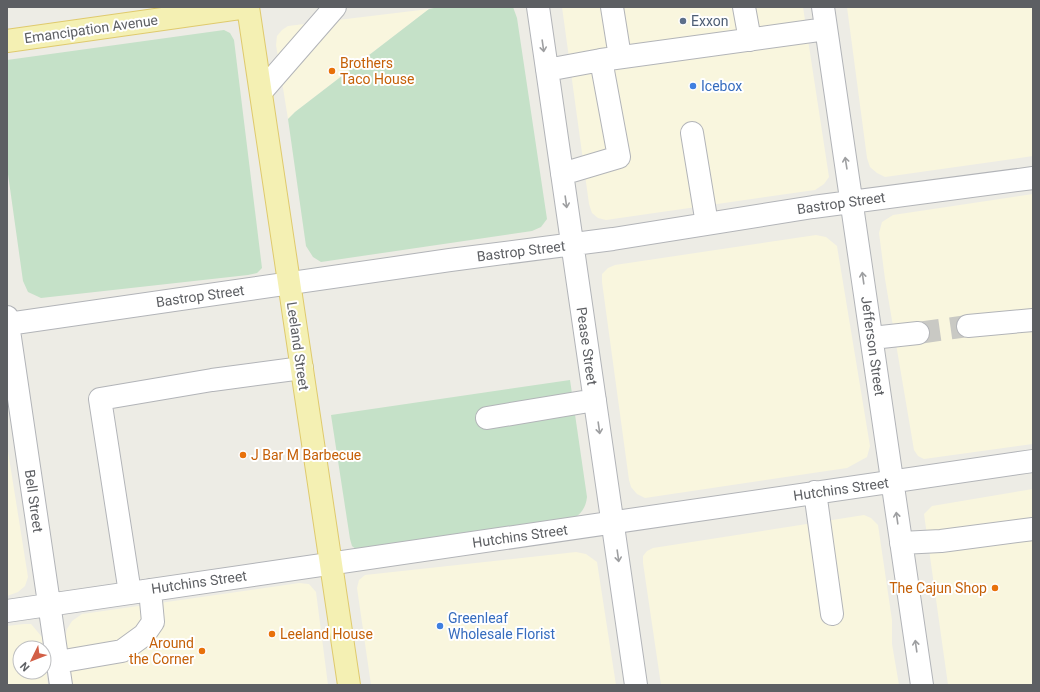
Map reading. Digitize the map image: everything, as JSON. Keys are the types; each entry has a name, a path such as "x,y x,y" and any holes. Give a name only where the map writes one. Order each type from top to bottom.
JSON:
{"main road":[{"name":"Emancipation Avenue","path":"7,42 247,7"},
{"name":"Leeland Street","path":"247,7 349,685"}],"street":[{"path":"261,92 335,7"},
{"name":"Pease Street","path":"538,7 636,685"},
{"path":"562,174 619,157 611,58 612,7"},
{"path":"744,7 750,40"},
{"name":"Jefferson Street","path":"823,7 922,685"},
{"path":"547,70 611,58 826,29"},
{"path":"692,133 708,224"},
{"name":"Bastrop Street","path":"8,321 572,245 852,201 1033,178"},
{"path":"968,326 1033,320"},
{"name":"Bell Street","path":"8,321 61,685"},
{"path":"872,338 918,333"},
{"path":"58,662 122,652 144,635 153,622 140,591 100,398 212,380 302,368"},
{"path":"487,418 595,400"},
{"name":"Hutchins Street","path":"7,610 1033,461"},
{"path":"815,492 832,614"},
{"path":"901,543 941,541 1033,529"}],"shaded area":[{"path":"562,7 803,7 829,177 824,184 815,190 606,220 598,218 592,213 589,204"},
{"path":"847,7 1033,7 1033,156 885,177 877,173 870,167 867,158"},
{"path":"429,9 295,112 288,119 276,45 277,36 282,30 288,26"},
{"path":"1033,194 1033,444 924,459 918,456 914,450 885,279 879,233 882,222 893,215"},
{"path":"816,235 826,237 837,246 870,446 867,457 847,468 645,498 637,494 631,487 629,480 602,274 608,268 615,265"},
{"path":"7,445 28,577 25,586 18,592 7,596"},
{"path":"1033,489 1033,685 948,685 924,514 932,506"},
{"path":"864,515 871,518 878,525 892,620 892,644 899,685 661,685 643,563 643,556 647,551 653,548"},
{"path":"576,552 586,554 597,562 616,685 371,685 357,588 359,580 365,575"},
{"path":"299,583 309,584 316,592 328,685 71,685 64,643 67,629 72,621 82,614"},
{"path":"31,624 42,637 42,640 12,640 12,680 47,680 48,685 7,685 7,626"}],"green space":[{"path":"439,7 513,7 517,18 547,219 541,227 532,231 321,262 313,257 306,246 288,119 295,112 429,9"},
{"path":"224,30 230,33 234,40 262,268 257,273 248,275 41,298 28,292 23,281 7,167 7,60"},
{"path":"570,380 587,497 586,504 580,514 575,518 357,550 352,546 331,415"}],"tunnel":[{"path":"918,333 968,326"}],"place":[{"name":"Exxon","path":"683,21"},
{"name":"Brothers Taco House","path":"332,71"},
{"name":"Icebox","path":"693,86"},
{"name":"J Bar M Barbecue","path":"243,455"},
{"name":"The Cajun Shop","path":"995,588"},
{"name":"Greenleaf Wholesale Florist","path":"440,626"},
{"name":"Leeland House","path":"272,634"},
{"name":"Around the Corner","path":"202,651"}]}
